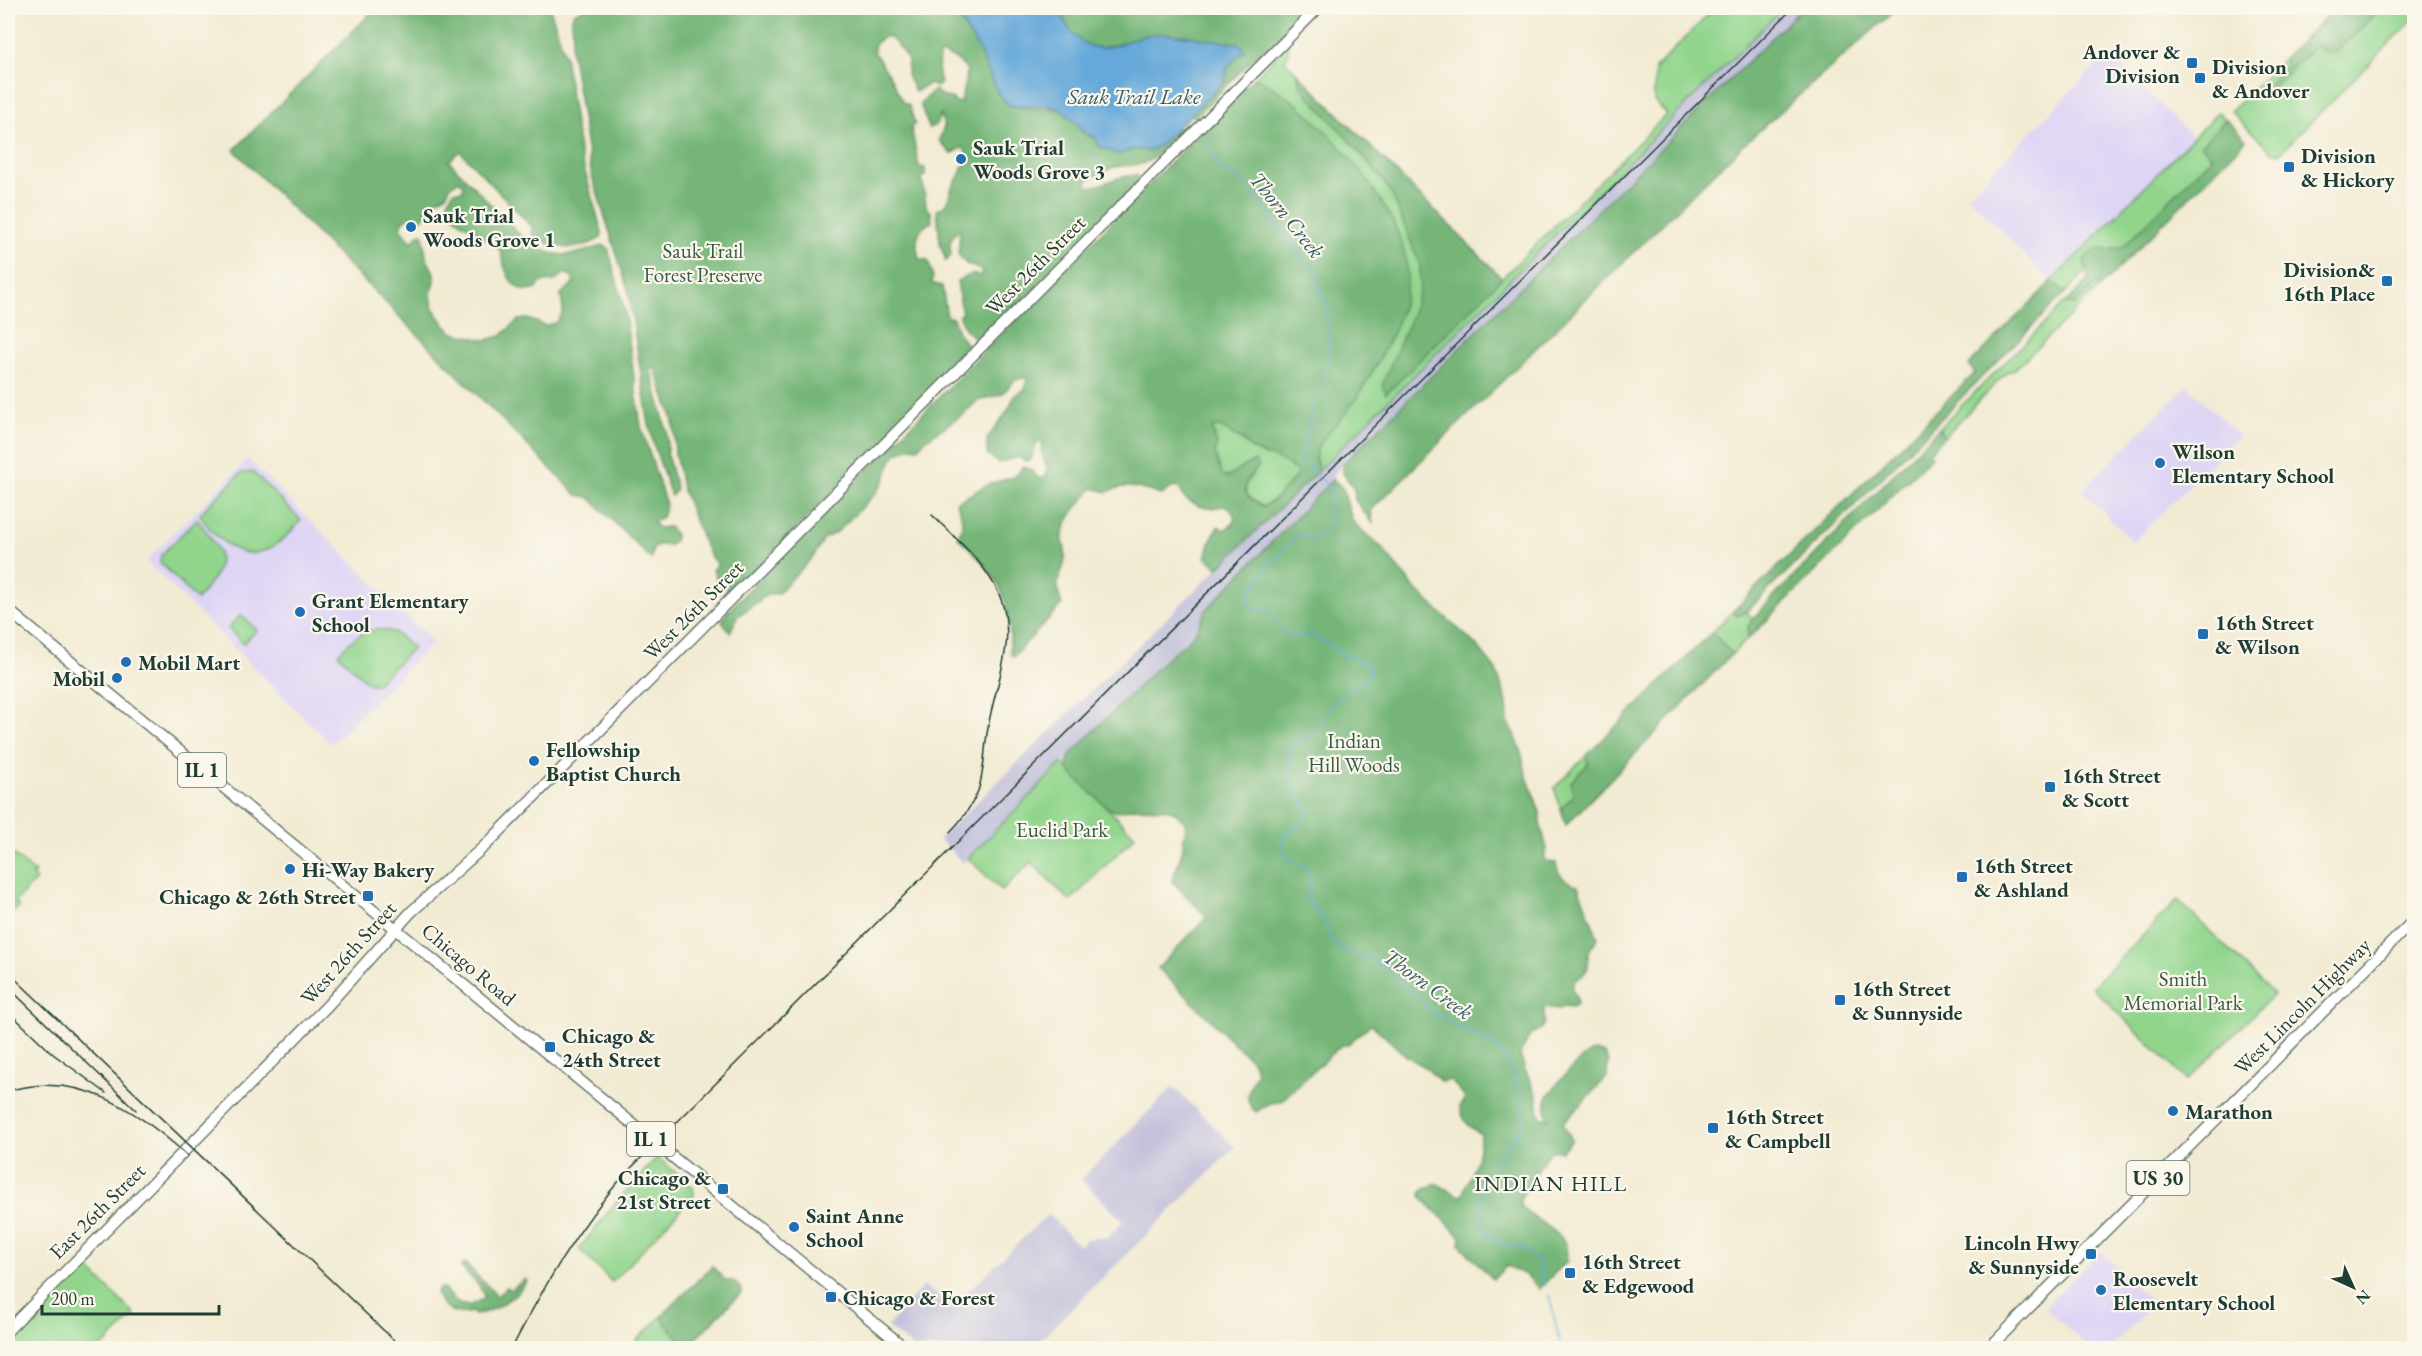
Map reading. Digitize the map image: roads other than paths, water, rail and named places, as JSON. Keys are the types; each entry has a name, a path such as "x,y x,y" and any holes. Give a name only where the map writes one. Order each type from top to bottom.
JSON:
{"street":[{"name":"West 26th Street","path":"189,1146 336,996 426,898 499,832 1318,8"},
{"name":"Chicago Road","path":"8,610 905,1348"},
{"name":"West Lincoln Highway","path":"1989,1348 2415,920"},
{"name":"East 26th Street","path":"8,1330 189,1146"}],"water":[{"name":"Sauk Trail Lake","path":"953,8 1060,8 1072,33 1085,44 1095,47 1104,48 1143,36 1164,34 1238,43 1245,50 1227,69 1226,79 1161,144 1150,151 1134,149 1119,154 1100,147 1096,138 1085,132 1059,109 1048,106 1010,106 998,94 979,50"}],"waterway":[{"name":"Thorn Creek","path":"1203,142 1210,148 1223,172 1241,178 1316,276 1326,305 1330,359 1317,395 1300,459 1325,483 1333,497 1327,509 1332,520 1318,536 1311,539 1299,534 1267,567 1249,596 1250,606 1255,610 1263,610 1272,614 1289,636 1313,635 1347,657 1368,663 1370,672 1331,707 1310,738 1300,739 1289,751 1289,780 1309,810 1303,823 1283,835 1284,851 1286,856 1310,874 1310,890 1305,896 1325,922 1330,938 1337,947 1381,964 1436,1014 1495,1047 1505,1058 1521,1091 1524,1116 1520,1131 1503,1151 1485,1188 1480,1203 1482,1218 1487,1231 1495,1239 1526,1250 1537,1260 1545,1286"},
{"name":"Thorn Creek","path":"1549,1295 1561,1348"}],"railway":[{"path":"512,1348 577,1236 625,1174 1793,8"},
{"path":"932,515 969,552 993,582 1005,611 1007,628 1004,661 991,711 978,791 969,808 950,832"},
{"path":"8,972 402,1348"},
{"path":"8,987 136,1110"},
{"path":"8,1011 53,1054 106,1093"},
{"path":"8,1091 34,1086 59,1086 83,1090 106,1098 148,1123 188,1156"}],"place":[{"name":"Andover & Division","path":"2192,63"},
{"name":"Division & Andover","path":"2200,78"},
{"name":"Sauk Trial Woods Grove 3","path":"961,159"},
{"name":"Division & Hickory","path":"2289,167"},
{"name":"Sauk Trial Woods Grove 1","path":"411,227"},
{"name":"Division& 16th Place","path":"2387,281"},
{"name":"Wilson Elementary School","path":"2160,463"},
{"name":"Grant Elementary School","path":"300,612"},
{"name":"16th Street & Wilson","path":"2203,634"},
{"name":"Mobil Mart","path":"126,662"},
{"name":"Mobil","path":"117,678"},
{"name":"Fellowship Baptist Church","path":"534,761"},
{"name":"16th Street & Scott","path":"2050,787"},
{"name":"Hi-Way Bakery","path":"290,869"},
{"name":"16th Street & Ashland","path":"1962,877"},
{"name":"Chicago & 26th Street","path":"368,896"},
{"name":"16th Street & Sunnyside","path":"1840,1000"},
{"name":"Chicago & 24th Street","path":"550,1047"},
{"name":"Marathon","path":"2173,1111"},
{"name":"16th Street & Campbell","path":"1713,1128"},
{"name":"Chicago & 21st Street","path":"723,1189"},
{"name":"Saint Anne School","path":"794,1227"},
{"name":"Lincoln Hwy & Sunnyside","path":"2091,1254"},
{"name":"16th Street & Edgewood","path":"1570,1273"},
{"name":"Roosevelt Elementary School","path":"2101,1290"},
{"name":"Chicago & Forest","path":"831,1297"}],"district":[{"name":"INDIAN HILL","path":"1551,1183"}],"park label":[{"name":"Sauk Trail Forest Preserve","path":"703,262"},
{"name":"Indian Hill Woods","path":"1354,752"},
{"name":"Euclid Park","path":"1062,829"},
{"name":"Smith Memorial Park","path":"2183,990"}]}
